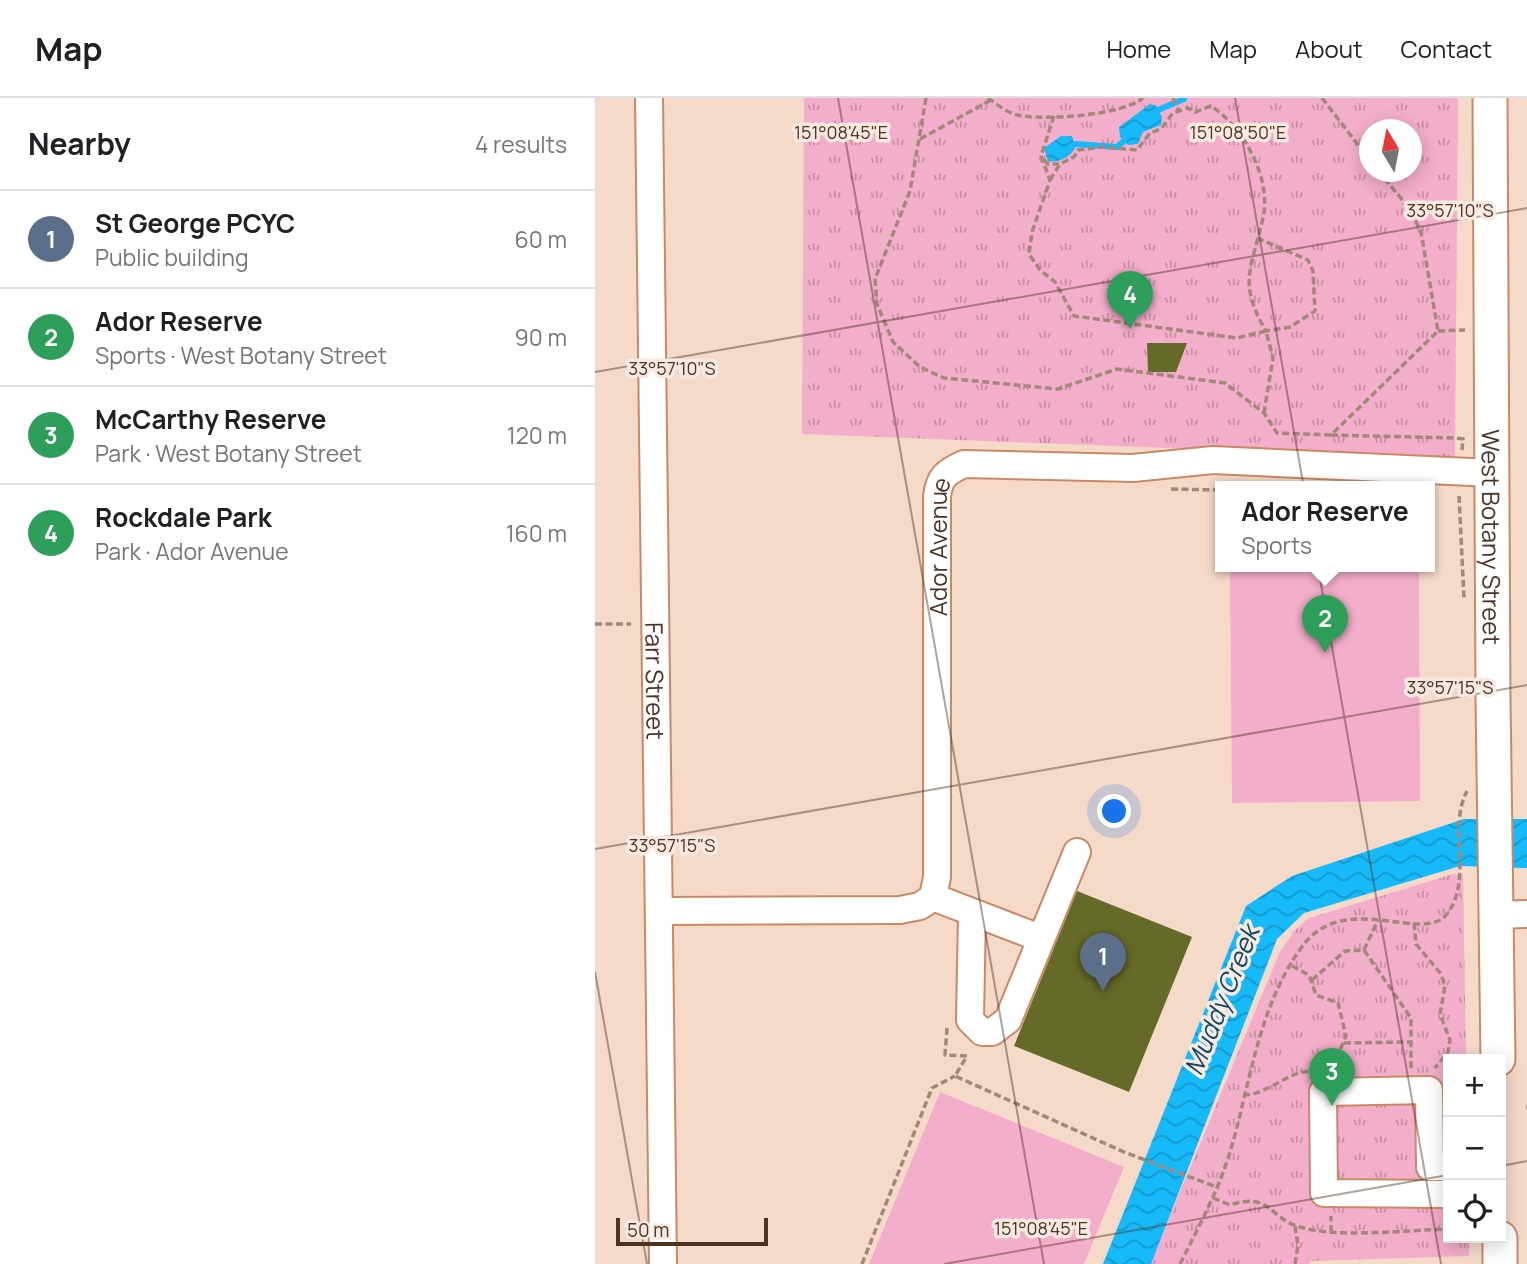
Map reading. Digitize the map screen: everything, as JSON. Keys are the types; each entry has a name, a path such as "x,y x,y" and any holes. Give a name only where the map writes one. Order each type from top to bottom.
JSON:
{"main road":[{"name":"West Botany Street","path":"1490,98 1496,794 1507,909 1498,1054"},
{"path":"1500,1243 1500,1264"}],"street":[{"name":"Farr Street","path":"649,98 663,1264"},
{"name":"Ador Avenue","path":"933,897 937,877 937,497 938,481 947,471 964,464 1133,468 1213,460 1493,473"},
{"path":"972,913 969,1009 974,1027 982,1032 992,1032 1008,1020 1077,852"},
{"path":"659,911 900,910 920,906 933,897 1040,938"},
{"path":"1443,1167 1430,1167 1429,1090 1323,1092 1324,1193 1443,1194"}],"path":[{"path":"926,98 910,191 875,278 877,304 893,342 920,367 944,379 1058,389 1117,369 1206,379 1225,383 1264,413 1277,433 1456,438 1463,439 1462,452"},
{"path":"920,139 990,99 1016,115 1053,116 1104,113 1125,108 1143,98"},
{"path":"1173,98 1179,111"},
{"path":"1324,99 1359,145"},
{"path":"1041,156 1048,164 1060,164 1074,157 1078,150 1102,147 1137,150 1150,133 1161,129 1173,113 1188,108 1195,111 1211,106 1226,116 1253,157 1262,183 1264,216 1248,287 1253,309 1266,331 1273,358 1264,413"},
{"path":"1050,180 1041,156 1053,116"},
{"path":"1060,164 1050,180 1032,232 1029,254 1040,270 1055,282 1074,316 1237,338 1290,327 1315,311 1313,271 1308,260 1257,238"},
{"path":"1387,182 1410,209 1421,232 1438,331"},
{"path":"1331,435 1438,331 1465,330"},
{"path":"1164,489 1215,491"},
{"path":"595,624 631,624"},
{"path":"1180,1264 1219,1188 1261,1028 1300,948 1319,928 1352,917 1428,924 1444,918 1454,903 1461,878 1461,804"},
{"path":"1364,950 1378,920"},
{"path":"1414,923 1416,944 1441,974 1445,986 1440,1014 1450,1040 1447,1054"},
{"path":"1312,980 1345,951 1364,950"},
{"path":"1364,950 1411,1018 1411,1071 1419,1072"},
{"path":"1291,966 1312,980 1316,995 1338,1003 1346,1037 1334,1064"},
{"path":"1343,1043 1411,1042"},
{"path":"862,1264 932,1088 955,1076 967,1056"},
{"path":"1427,1072 1440,1066 1443,1059"},
{"path":"1244,1095 1256,1095 1303,1071 1345,1072"},
{"path":"955,1076 1124,1152 1219,1188"},
{"path":"1213,1198 1230,1205 1241,1201 1266,1203 1295,1226 1331,1232 1443,1230"},
{"path":"1295,1226 1298,1245 1296,1264"}],"green space":[{"path":"804,98 1458,98 1455,459 802,434"},
{"path":"1230,572 1419,572 1420,801 1232,803"},
{"path":"1453,874 1463,875 1466,1054 1443,1054 1443,1243 1469,1243 1469,1256 1310,1261 1310,1264 1150,1264 1279,954 1294,931 1309,918"},
{"path":"940,1092 1124,1167 1084,1264 869,1264"}],"water":[{"path":"1150,104 1156,106 1162,117 1161,125 1143,132 1138,144 1128,145 1120,137 1119,127"},
{"path":"1061,136 1072,136 1075,148 1064,159 1048,161 1044,148"},
{"name":"Muddy Creek","path":"1464,819 1527,819 1527,868 1460,866 1304,913 1277,939 1151,1264 1103,1264 1246,906 1292,876"}],"building":[{"path":"1147,343 1187,343 1176,372 1148,372"},
{"path":"1077,891 1192,937 1129,1092 1014,1046"}],"waterway":[{"path":"1158,110 1184,99"},
{"path":"1075,144 1117,147 1124,141"}],"place":[{"name":"Rockdale Park","path":"1130,329"},
{"name":"Ador Reserve","path":"1325,653"},
{"name":"St George PCYC","path":"1103,991"},
{"name":"McCarthy Reserve","path":"1332,1106"}]}
